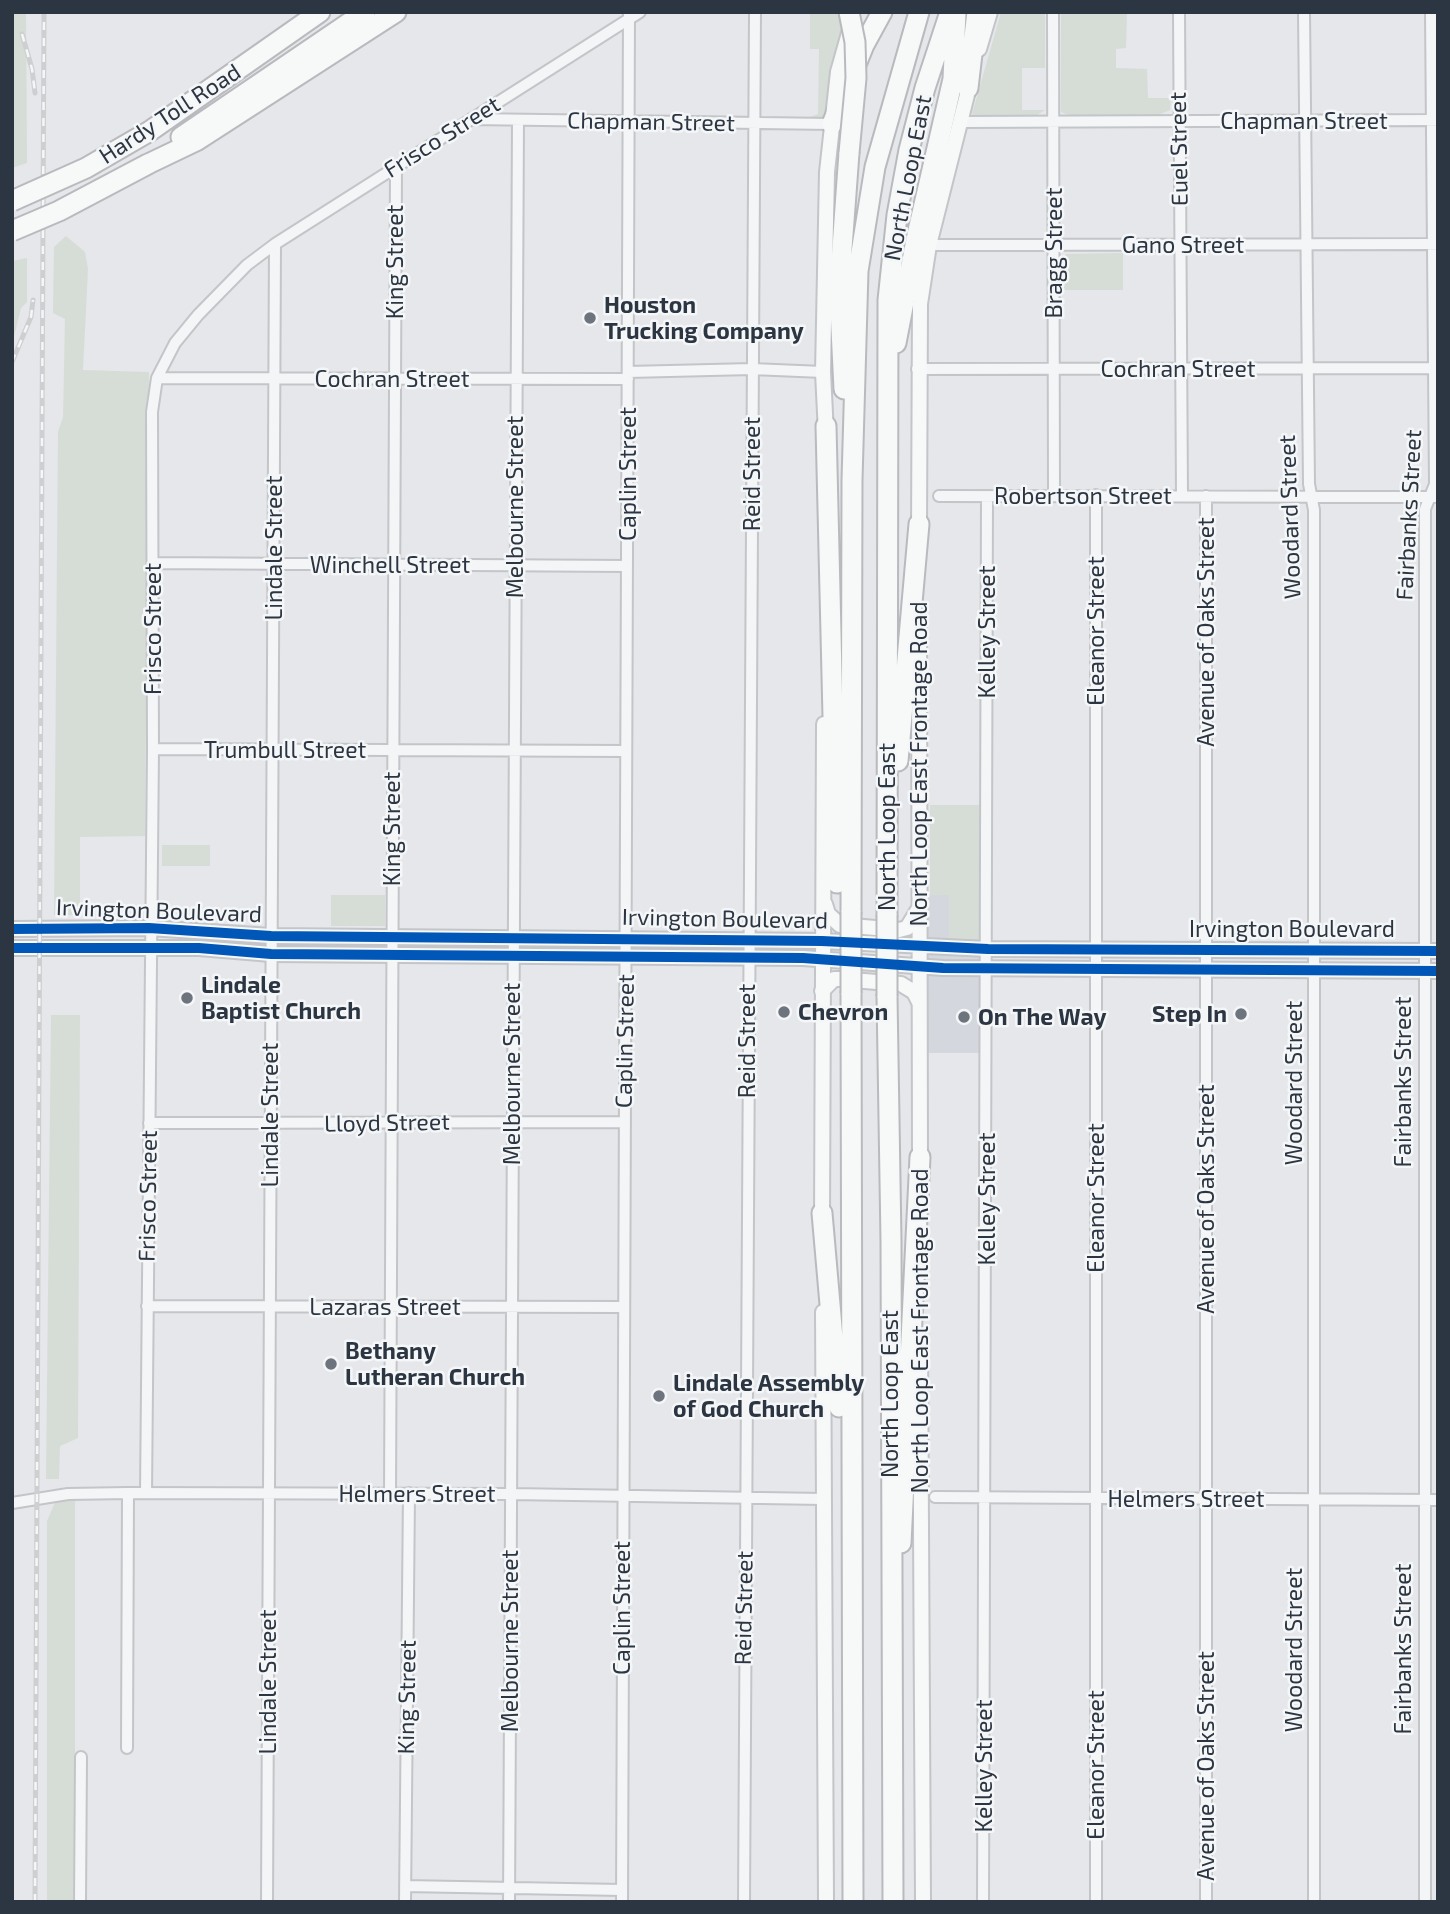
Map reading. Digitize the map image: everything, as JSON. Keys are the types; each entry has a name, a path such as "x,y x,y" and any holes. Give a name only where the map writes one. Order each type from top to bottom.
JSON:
{"highway":[{"name":"Hardy Toll Road","path":"12,201 86,168 150,131 320,12"},
{"path":"148,164 225,105 365,12"},
{"path":"148,164 196,141 396,12"},
{"path":"849,12 855,42 856,78 841,239 839,315 852,480"},
{"path":"832,124 864,44 882,12"},
{"name":"North Loop East","path":"852,1902 851,1027 837,992 837,907 858,271 875,167 919,12"},
{"path":"887,389 917,235 952,122 956,59 953,12"},
{"name":"North Loop East","path":"893,1902 891,1241 887,996 888,300 897,215 925,88 953,12"},
{"path":"968,88 977,12"},
{"name":"Hardy Toll Road","path":"12,230 69,206 148,164"},
{"path":"826,426 837,907"},
{"path":"887,891 919,524"},
{"path":"892,1659 906,1483 920,1157"},
{"path":"822,1213 836,1359 852,1636"}],"main road":[{"path":"826,426 823,372 827,172 838,72 855,12"},
{"name":"North Loop East Frontage Road","path":"923,1902 917,369 920,303 952,122 968,88 990,12"},
{"path":"837,907 828,914 840,925 899,930 907,928 919,907"},
{"path":"837,907 822,941 822,959 837,992"},
{"path":"110,928 110,948"},
{"name":"Irvington Boulevard","path":"12,929 149,928 271,936 822,941 988,949 1431,951"},
{"name":"Irvington Boulevard","path":"12,948 199,948 271,954 748,957 988,968 1431,971"},
{"path":"826,1902 822,1213 837,992 834,979 901,984 914,992 920,1003"}],"street":[{"name":"Frisco Street","path":"146,1493 149,928 153,749 152,412 157,378 175,343 247,265 275,244 629,16 640,12"},
{"name":"Reid Street","path":"744,1902 755,12"},
{"name":"Bragg Street","path":"1053,12 1054,494"},
{"name":"Euel Street","path":"1178,12 1182,496"},
{"name":"Woodard Street","path":"1304,12 1312,496 1315,951 1314,1902"},
{"name":"Fairbanks Street","path":"1425,1902 1424,1500 1431,951 1425,509 1434,497 1436,368 1435,120 1431,12"},
{"name":"Caplin Street","path":"622,1896 629,16"},
{"name":"Chapman Street","path":"471,119 832,124"},
{"name":"Melbourne Street","path":"509,1902 518,120"},
{"name":"Chapman Street","path":"952,122 1435,120"},
{"name":"King Street","path":"390,1493 396,166"},
{"name":"Lindale Street","path":"267,1902 275,244"},
{"name":"Gano Street","path":"929,245 1436,244"},
{"name":"Cochran Street","path":"917,369 1436,368"},
{"name":"Cochran Street","path":"157,378 515,380 752,369 823,372"},
{"name":"Robertson Street","path":"939,496 1054,494 1434,497"},
{"name":"Eleanor Street","path":"1096,495 1096,1902"},
{"name":"Avenue of Oaks Street","path":"1206,496 1206,1902"},
{"name":"Kelley Street","path":"983,1902 988,968 987,497"},
{"name":"Winchell Street","path":"153,563 627,566"},
{"name":"Trumbull Street","path":"153,749 626,751"},
{"name":"Lloyd Street","path":"149,1123 624,1122"},
{"name":"Lazaras Street","path":"147,1306 623,1307"},
{"name":"Helmers Street","path":"12,1503 68,1494 128,1493 409,1493 823,1499"},
{"path":"127,1748 128,1493"},
{"name":"King Street","path":"405,1902 409,1493"},
{"name":"Helmers Street","path":"935,1497 1438,1500"},
{"path":"80,1902 81,1757"},
{"path":"405,1886 509,1888 622,1896"}],"shaded area":[{"path":"12,12 26,12 27,163 12,168"},
{"path":"810,12 849,12 833,74 826,116 810,122 810,117 818,114 819,49 810,49"},
{"path":"1001,12 1045,12 1045,68 1022,68 1022,110 1045,110 1034,117 975,117 972,114"},
{"path":"1061,12 1127,12 1126,48 1116,49 1116,68 1147,69 1148,98 1171,98 1170,110 1156,116 1071,116 1061,112"},
{"path":"66,236 85,252 88,269 83,370 149,372 145,836 80,837 80,915 54,915 58,432 63,417 65,319 53,313 54,247"},
{"path":"1123,253 1123,290 1062,290 1062,260 1066,254"},
{"path":"27,258 27,302 21,308 12,345 12,261"},
{"path":"930,805 979,805 979,939 949,939 949,895 930,895"},
{"path":"162,845 210,845 210,866 162,866"},
{"path":"925,894 949,894 950,939 979,939 979,1053 924,1053"},
{"path":"331,895 385,895 385,926 331,926"},
{"path":"51,1015 80,1015 78,1438 60,1446 59,1479 46,1479"},
{"path":"75,1499 75,1902 47,1902 47,1521 56,1500"}],"railway":[{"path":"35,1902 44,12"},
{"path":"22,34 32,69 35,93"},
{"path":"12,362 31,317 33,300"}],"cycle path":[{"path":"12,929 149,928 271,936 822,941 988,949 1438,951"},
{"path":"12,948 199,948 271,954 803,958 943,968 1438,971"}],"place":[{"name":"Houston Trucking Company","path":"590,318"},
{"name":"Lindale Baptist Church","path":"187,998"},
{"name":"Chevron","path":"784,1012"},
{"name":"Step In","path":"1241,1014"},
{"name":"On The Way","path":"964,1017"},
{"name":"Bethany Lutheran Church","path":"331,1364"},
{"name":"Lindale Assembly of God Church","path":"659,1396"}]}
